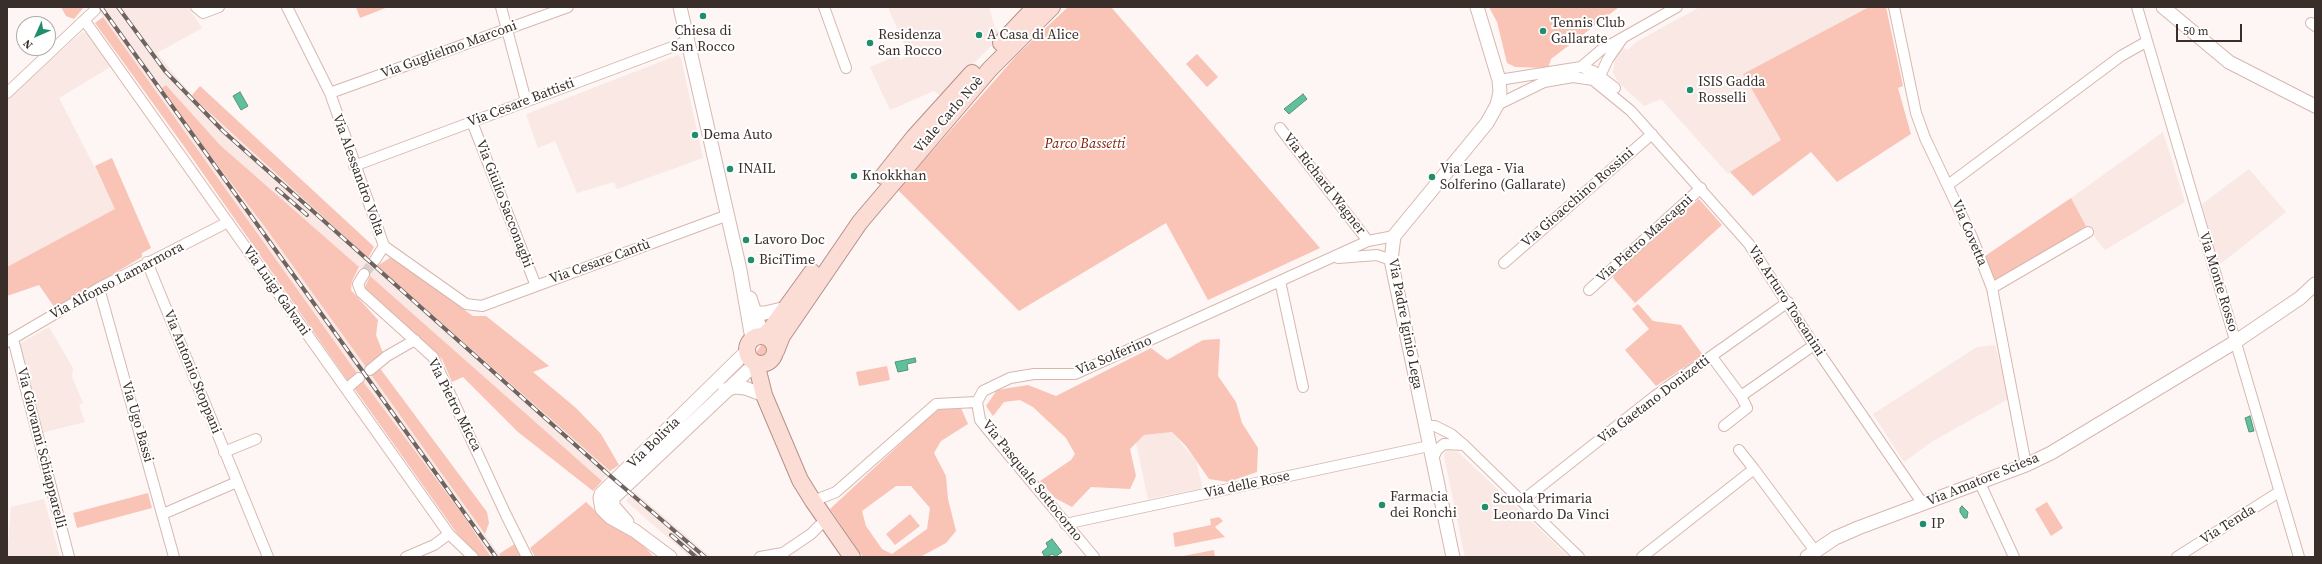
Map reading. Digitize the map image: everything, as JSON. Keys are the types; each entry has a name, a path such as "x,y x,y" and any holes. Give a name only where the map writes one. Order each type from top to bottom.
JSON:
{"main road":[{"name":"Viale Carlo Noè","path":"760,351 786,308 854,212 914,137 1035,7"},
{"name":"Viale Carlo Noè","path":"760,351 782,336 869,210 990,69 1052,7"},
{"path":"760,351 764,395 800,480 812,501 852,557"},
{"path":"760,351 778,428"}],"street":[{"path":"199,10 219,7"},
{"name":"Via Alessandro Volta","path":"287,7 330,93 354,166 384,246 462,302 472,306"},
{"path":"501,7 526,101"},
{"name":"Via Guglielmo Marconi","path":"330,93 568,7"},
{"path":"680,7 742,279 760,351"},
{"path":"824,7 846,68"},
{"path":"1394,236 1487,123 1497,105 1500,92 1499,80 1477,7"},
{"path":"1499,80 1581,67 1592,57 1625,36 1677,7"},
{"name":"Via Covetta","path":"1894,7 1916,113 1925,138 1948,185 1992,288 2026,466"},
{"name":"Via Monte Rosso","path":"2137,7 2146,42 2299,557"},
{"path":"2163,7 2229,62 2315,106"},
{"path":"7,93 95,10"},
{"name":"Via Luigi Galvani","path":"84,20 449,534 473,557"},
{"path":"1596,77 1625,36"},
{"name":"Via Cesare Battisti","path":"354,166 688,41"},
{"path":"1948,185 2121,56 2146,42"},
{"path":"1592,57 1596,77"},
{"path":"1581,67 1596,77"},
{"path":"1497,105 1544,82 1573,76 1596,77"},
{"name":"Via Arturo Toscanini","path":"1596,77 1620,93 1631,111 1701,188 1749,244 1788,302 1814,345 1923,504"},
{"name":"Via Giulio Sacconaghi","path":"472,122 536,286"},
{"name":"Via Richard Wagner","path":"1280,128 1368,241"},
{"name":"Via Gioacchino Rossini","path":"1504,263 1652,134"},
{"name":"Via Pietro Mascagni","path":"1589,290 1701,188"},
{"name":"Via Cesare Cantù","path":"472,306 482,306 728,215"},
{"name":"Via Alfonso Lamarmora","path":"10,340 147,262 228,222"},
{"path":"1992,288 2088,232"},
{"name":"Via Solferino","path":"977,402 983,391 1010,378 1034,374 1075,374 1368,241 1394,236"},
{"name":"Via Padre Iginio Lega","path":"1394,236 1391,260 1452,557"},
{"path":"375,260 384,246"},
{"name":"Via Solferino","path":"1324,261 1357,255 1377,256 1391,260"},
{"name":"Via Antonio Stoppani","path":"147,262 268,557"},
{"name":"Via Pietro Micca","path":"364,274 358,284 361,292 433,357 527,557"},
{"path":"742,279 756,313 760,351"},
{"path":"1280,280 1303,387"},
{"name":"Via Amatore Sciesa","path":"1811,554 1835,538 1858,528 2026,466 2235,342 2300,298 2315,284"},
{"name":"Via Ugo Bassi","path":"99,288 174,557"},
{"name":"Via Gaetano Donizetti","path":"1522,501 1655,396 1788,302"},
{"path":"756,313 765,313 786,308"},
{"name":"Via Giovanni Schiapparelli","path":"10,340 69,557"},
{"path":"370,370 387,356 415,340"},
{"path":"1741,396 1814,345"},
{"name":"Via Bolivia","path":"635,531 613,506 613,498 725,390 760,351"},
{"name":"Via Bolivia","path":"670,557 635,531 610,517 602,509 599,502 601,494 760,351"},
{"path":"1712,357 1741,396 1747,408 1724,426"},
{"path":"346,389 359,378"},
{"path":"725,390 735,387 745,388 764,395"},
{"path":"812,501 836,492 936,404 977,402"},
{"name":"Via Pasquale Sottocorno","path":"977,402 980,420 1094,557"},
{"path":"1425,426 1434,426 1451,434 1464,444 1579,557"},
{"path":"224,452 256,439"},
{"path":"1432,460 1437,450 1444,444 1464,444"},
{"name":"Via delle Rose","path":"1065,524 1429,446"},
{"path":"1739,450 1754,469 1811,554"},
{"path":"1642,557 1754,469"},
{"path":"163,514 237,482"},
{"path":"1980,483 2014,557"},
{"name":"Via Tenda","path":"2177,557 2279,492"},
{"path":"760,557 787,551 826,520"},
{"path":"406,557 434,545 449,534"}],"shaded area":[{"path":"96,7 188,7 202,28 157,53 198,102 271,170 610,471 602,481 220,145 166,85 162,88 374,377 501,557 491,557 463,515 362,380"},
{"path":"888,7 989,7 995,28 1002,35 941,96 934,91 890,110 870,67 898,55 900,60 909,56"},
{"name":"ISIS Gadda Rosselli","path":"1700,7 1869,7 1743,74 1781,140 1728,174 1661,99 1644,106 1618,82 1613,72 1615,60 1622,47 1628,50 1636,42"},
{"path":"82,32 89,33 112,66 59,98 116,209 7,267 7,100"},
{"path":"678,55 681,58 703,158 617,189 614,182 577,193 555,141 538,148 526,114"},
{"path":"240,92 248,106 241,110 233,96"},
{"path":"1303,94 1307,99 1289,114 1284,109"},
{"path":"2163,132 2185,202 2105,250 2086,226 2071,198"},
{"path":"2249,169 2286,212 2219,265 2202,204"},
{"path":"49,327 73,368 72,377 83,403 79,405 85,422 41,433 19,344"},
{"path":"1995,345 2010,398 1933,441 1904,462 1873,414 1977,347"},
{"path":"915,358 916,362 907,364 908,370 898,372 895,362"},
{"path":"2250,416 2254,431 2249,432 2245,418"},
{"path":"1172,432 1196,461 1203,488 1148,499 1136,443 1144,435"},
{"name":"Scuola Primaria Leonardo Da Vinci","path":"1446,450 1458,452 1569,557 1465,557 1444,456"},
{"path":"634,491 711,557 690,557 626,501"},
{"path":"44,499 60,557 7,557 11,507"},
{"path":"1962,506 1968,512 1967,518 1964,518 1960,512 1960,508"},
{"path":"1052,539 1062,552 1055,557 1053,554 1045,557 1042,552 1048,547 1046,543"}],"green space":[{"path":"61,7 84,7 74,19 66,16"},
{"path":"356,7 388,7 360,18"},
{"name":"Parco Bassetti","path":"1068,7 1111,7 1320,248 1208,300 1166,223 1019,311 898,190 1018,54"},
{"name":"Tennis Club Gallarate","path":"1489,7 1619,7 1551,59 1548,68 1515,67 1507,63 1497,22"},
{"path":"1869,7 1886,7 1903,86 1898,88 1911,134 1837,182 1811,152 1753,196 1730,172 1781,140 1743,74"},
{"path":"103,17 357,373 348,381 181,142 95,23"},
{"path":"1197,54 1218,77 1207,87 1186,64"},
{"path":"166,85 220,145 359,267 352,281 351,290 378,320 376,335 383,353 366,367 162,88"},
{"path":"200,86 374,247 368,258 198,102 192,95"},
{"path":"112,158 151,248 142,253 142,257 55,308 39,285 7,296 7,267 115,209 95,166"},
{"path":"2071,198 2086,226 1997,282 1994,280 1985,256"},
{"path":"1699,199 1722,225 1635,303 1613,278 1615,273"},
{"path":"391,257 473,316 486,316 549,366 533,372 576,408 601,434 619,465 610,471 377,266"},
{"path":"370,276 602,481 593,491 518,432 463,377 452,382 442,359 364,289"},
{"path":"1638,304 1653,321 1681,325 1703,355 1656,386 1625,350 1649,329 1632,309"},
{"path":"1220,339 1218,376 1236,402 1242,423 1258,448 1257,472 1228,482 1209,479 1186,446 1172,432 1144,435 1130,449 1136,476 1130,489 1091,487 1072,507 1055,498 1040,481 1071,460 1075,454 1066,438 1033,407 1020,400 1004,402 993,416 986,406 997,390 1028,385 1056,396 1151,348 1167,360 1203,340"},
{"path":"762,344 766,345 768,352 762,358 755,357 755,354"},
{"path":"887,366 890,380 859,386 856,372"},
{"path":"379,367 487,512 489,523 485,534 370,373"},
{"path":"362,380 463,515 491,557 479,557 456,532 354,388"},
{"path":"941,406 961,408 968,424 941,441 934,453 946,476 948,499 956,531 946,543 920,557 863,557 830,509","holes":["896,486 911,486 930,508 927,529 892,554 882,549 866,526 862,511"]},
{"path":"148,493 152,508 77,528 73,513"},
{"path":"586,502 598,513 631,533 654,557 535,557 530,548"},
{"path":"2047,502 2063,528 2051,536 2035,509"},
{"path":"910,514 920,526 895,545 886,534"},
{"path":"1219,517 1223,521 1215,527 1225,537 1175,547 1173,533 1211,525 1210,519"},
{"path":"516,543 523,557 501,557 499,554"},
{"path":"1214,550 1215,557 1178,557"}],"tunnel":[{"path":"364,274 375,260"}],"railway":[{"path":"101,7 496,557"},
{"path":"118,7 165,71 223,131 608,474 705,557"},
{"path":"277,189 307,215"},
{"path":"671,535 696,557"}],"place":[{"name":"Chiesa di San Rocco","path":"703,16"},
{"name":"Tennis Club Gallarate","path":"1543,31"},
{"name":"A Casa di Alice","path":"979,35"},
{"name":"Residenza San Rocco","path":"870,43"},
{"name":"ISIS Gadda Rosselli","path":"1690,90"},
{"name":"Dema Auto","path":"695,135"},
{"name":"INAIL","path":"730,169"},
{"name":"Knokkhan","path":"854,176"},
{"name":"Via Lega - Via Solferino (Gallarate)","path":"1432,177"},
{"name":"Lavoro Doc","path":"746,240"},
{"name":"BiciTime","path":"751,260"},
{"name":"Farmacia dei Ronchi","path":"1382,505"},
{"name":"Scuola Primaria Leonardo Da Vinci","path":"1485,507"},
{"name":"IP","path":"1923,524"}]}
